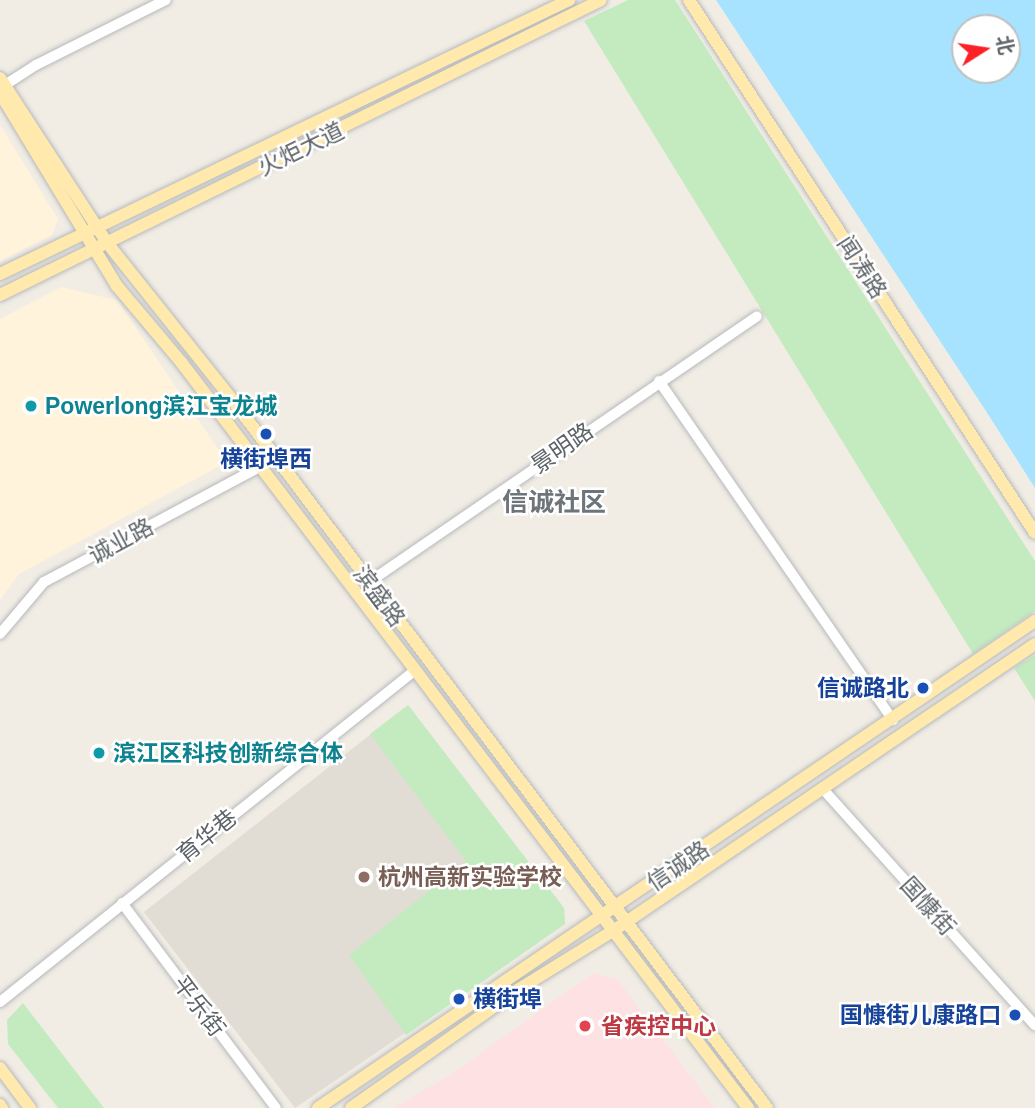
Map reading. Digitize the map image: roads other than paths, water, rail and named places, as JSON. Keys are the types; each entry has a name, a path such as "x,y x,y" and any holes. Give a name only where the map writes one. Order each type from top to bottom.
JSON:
{"main road":[{"name":"火炬大道","path":"0,274 569,0"},
{"name":"火炬大道","path":"0,295 601,0"},
{"name":"闻涛路","path":"689,0 1035,533"},
{"name":"滨盛路","path":"2,85 108,244 369,582 767,1108"},
{"name":"滨盛路","path":"2,85 93,251 748,1108"},
{"name":"信诚路","path":"318,1108 893,720 1035,621"},
{"name":"信诚路","path":"351,1108 519,989 613,931 1035,644"},
{"path":"0,1068 30,1108"}],"street":[{"path":"2,85 36,65 166,0"},
{"name":"景明路","path":"369,582 757,316"},
{"path":"659,381 893,720"},
{"name":"诚业路","path":"0,634 44,582 259,467"},
{"name":"育华巷","path":"0,1002 414,671"},
{"name":"国慷街","path":"821,788 1035,1025"},
{"name":"平乐街","path":"122,903 276,1108"}],"water":[{"path":"716,0 1035,0 1035,488 984,408"}],"place":[{"name":"Powerlong滨江宝龙城","path":"31,406"},
{"name":"横街埠西","path":"266,434"},
{"name":"信诚路北","path":"923,688"},
{"name":"滨江区科技创新综合体","path":"99,753"},
{"name":"杭州高新实验学校","path":"364,877"},
{"name":"横街埠","path":"459,999"},
{"name":"国慷街儿康路口","path":"1015,1015"},
{"name":"省疾控中心","path":"585,1026"}],"district":[{"name":"信诚社区","path":"554,503"}]}
